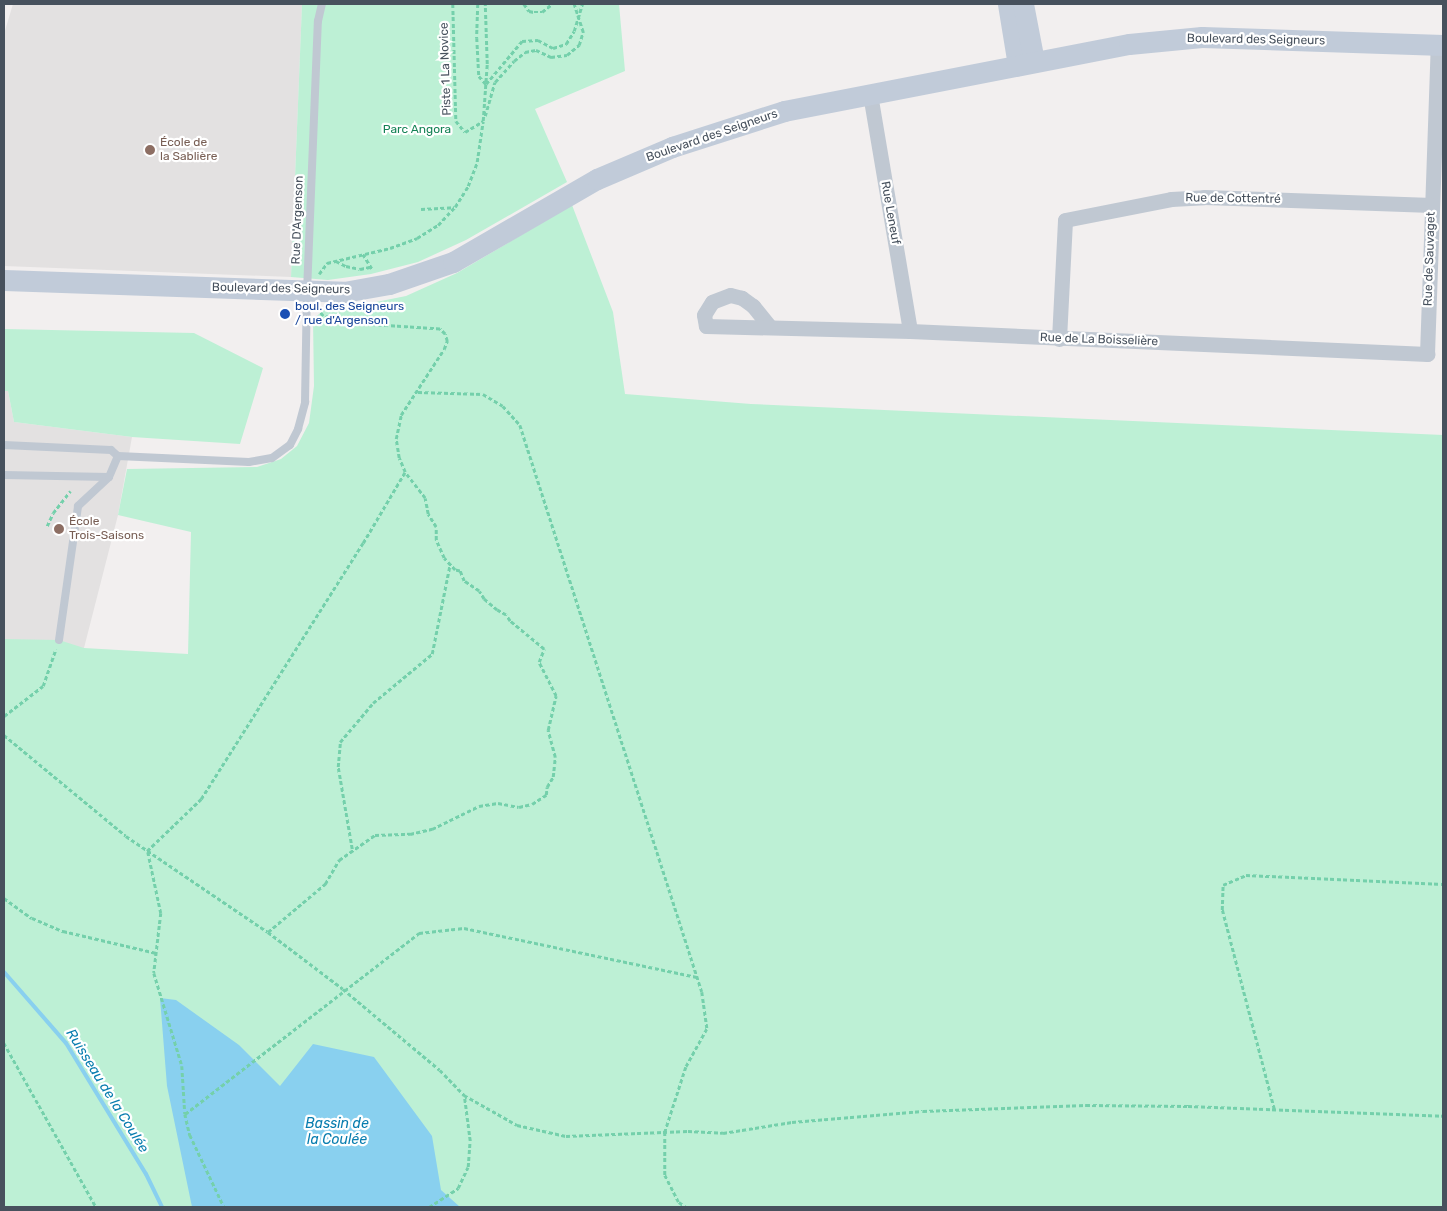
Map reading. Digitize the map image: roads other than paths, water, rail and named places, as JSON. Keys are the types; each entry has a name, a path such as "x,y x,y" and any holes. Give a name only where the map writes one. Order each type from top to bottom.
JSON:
{"street":[{"path":"1008,4 1026,63"},
{"path":"1023,4 1026,63"},
{"name":"Boulevard des Seigneurs","path":"4,280 344,292 388,284 453,262 597,179 672,147 784,111 1129,44 1202,37 1441,44"},
{"name":"Rue de Sauvaget","path":"1427,354 1432,204 1441,44"},
{"name":"Rue Leneuf","path":"870,94 910,331"},
{"name":"Rue de Cottentré","path":"1059,338 1065,220 1171,199 1204,197 1432,204"},
{"name":"Rue de La Boisselière","path":"770,327 910,331 1427,354"}],"lane":[{"name":"Rue D'Argenson","path":"4,445 111,450 118,456 249,462 272,458 290,445 298,429 305,402 306,292 318,21 322,4"},
{"path":"59,640 78,506 109,477 118,456"},
{"path":"4,476 109,477"}],"water":[{"name":"Bassin de la Coulée","path":"160,998 176,1000 239,1045 280,1086 313,1044 374,1057 432,1136 441,1190 460,1207 192,1207 167,1086"}],"waterway":[{"name":"Ruisseau de la Coulée","path":"4,972 66,1043 146,1174 162,1207"}],"place":[{"name":"École de la Sablière","path":"150,150"},
{"name":"boul. des Seigneurs / rue d'Argenson","path":"285,314"},
{"name":"École Trois-Saisons","path":"59,529"}],"park label":[{"name":"Parc Angora","path":"417,130"}]}
